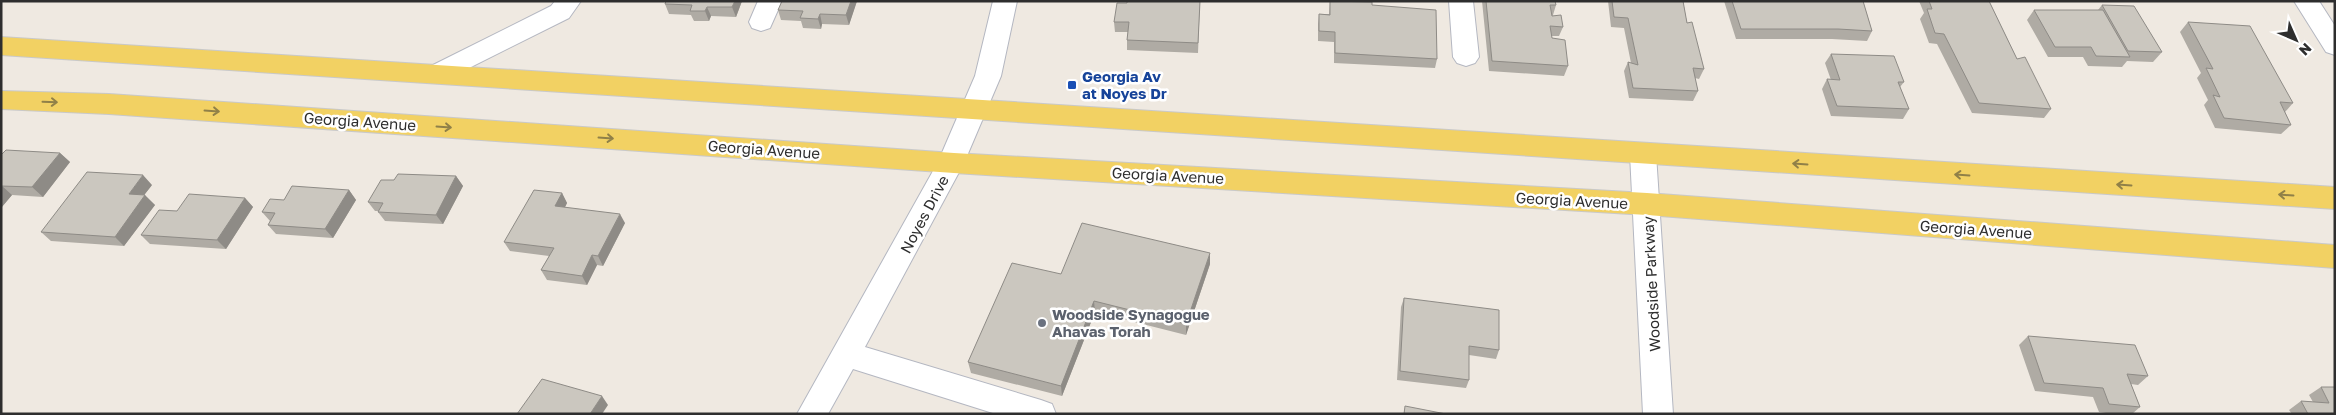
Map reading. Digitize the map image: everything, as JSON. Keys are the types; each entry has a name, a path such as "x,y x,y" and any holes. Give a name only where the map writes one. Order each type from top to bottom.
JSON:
{"main road":[{"path":"1,46 2335,198"},
{"name":"Georgia Avenue","path":"1,100 108,104 951,163 1647,204 2335,257"}],"street":[{"path":"438,73 560,12 569,1"},
{"name":"Noyes Drive","path":"812,414 951,163 988,76 1005,1"},
{"path":"1461,1 1466,57"},
{"path":"2306,1 2335,46"},
{"name":"Woodside Parkway","path":"1643,154 1658,414"},
{"path":"846,354 1041,414"}],"building":[{"path":"666,1 735,1 732,7 707,7 705,11 690,11 692,5 665,4"},
{"path":"782,1 851,1 846,15 820,14 818,19 800,18 803,11 778,10"},
{"path":"1127,1 1200,1 1198,43 1127,40 1129,22 1114,22 1117,3 1127,3"},
{"path":"1330,1 1372,2 1372,5 1436,10 1437,59 1335,53 1335,32 1319,31 1319,14 1330,15"},
{"path":"1486,1 1555,1 1556,5 1550,5 1552,16 1561,15 1563,27 1550,26 1552,38 1565,40 1568,66 1492,61"},
{"path":"1612,1 1683,1 1687,23 1692,22 1704,69 1693,68 1698,91 1633,88 1628,62 1638,65 1628,18 1614,17"},
{"path":"1732,1 1863,1 1872,31 1741,29"},
{"path":"1929,1 1989,1 2017,59 2025,57 2051,109 1979,103 1944,34 1935,33 1927,9 1932,9"},
{"path":"2102,5 2134,6 2162,52 2128,51"},
{"path":"2034,10 2103,10 2130,57 2096,56 2091,47 2055,47"},
{"path":"2188,22 2250,26 2293,103 2280,102 2291,125 2224,118 2213,95 2220,97 2206,68 2213,69"},
{"path":"1831,54 1894,56 1904,82 1898,82 1909,109 1837,106 1827,79 1840,80"},
{"path":"6,150 60,153 32,187 1,186 1,155"},
{"path":"87,172 143,175 129,194 145,195 115,237 41,232"},
{"path":"398,174 456,176 436,215 378,212 383,203 368,202 381,180 394,180"},
{"path":"292,186 349,190 325,229 268,225 275,213 262,212 270,199 284,200"},
{"path":"534,190 562,193 555,206 620,214 598,256 592,255 582,276 541,270 554,248 504,242"},
{"path":"189,194 245,198 217,240 141,235 159,210 177,211"},
{"name":"Woodside Synagogue Ahavas Torah","path":"1082,223 1210,253 1186,324 1094,301 1061,386 968,362 1012,263 1061,274"},
{"path":"1404,298 1499,310 1499,350 1469,346 1469,380 1400,371"},
{"path":"2028,336 2135,345 2148,376 2127,374 2140,407 2109,404 2103,388 2044,383"},
{"path":"542,379 602,396 590,414 517,414"},
{"path":"2321,387 2335,387 2335,414 2308,414 2301,401 2329,403"},
{"path":"1405,406 1446,414 1404,414"}],"place":[{"name":"Georgia Av at Noyes Dr","path":"1072,85"},
{"name":"Woodside Synagogue Ahavas Torah","path":"1042,323"}]}
